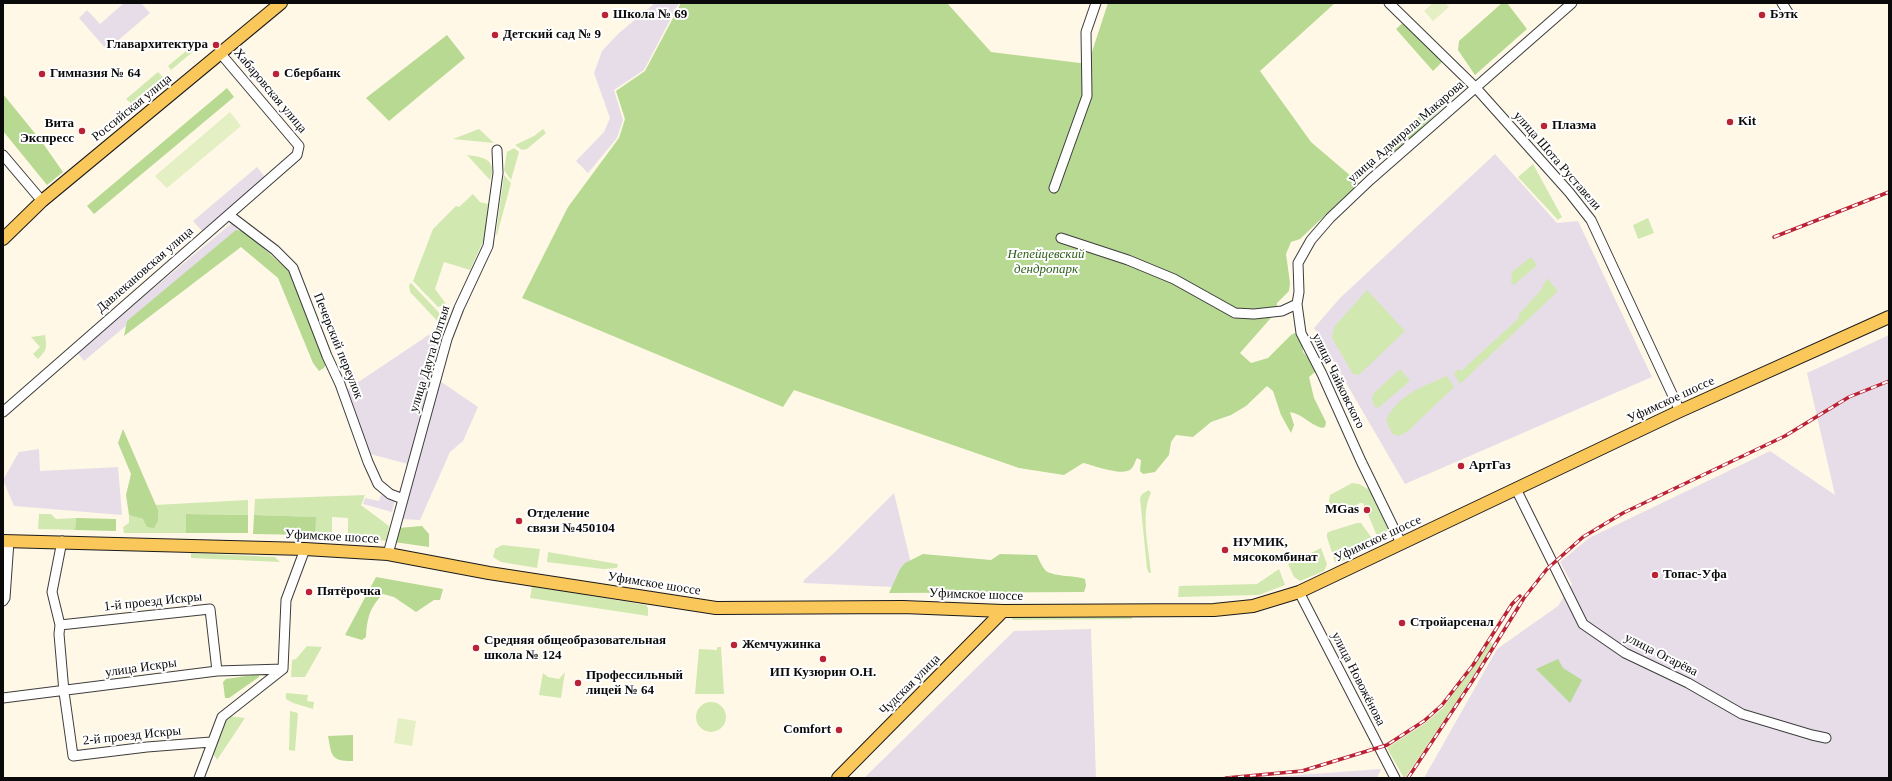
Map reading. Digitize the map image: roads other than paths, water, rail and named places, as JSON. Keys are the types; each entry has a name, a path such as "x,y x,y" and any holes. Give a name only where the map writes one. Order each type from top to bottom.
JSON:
{"main road":[{"name":"Российская улица","path":"3,239 42,202 281,3"},
{"name":"Уфимское шоссе","path":"6,541 62,541 305,549 388,554 489,573 716,608 903,607 1003,611 1214,610 1253,606 1299,592 1680,411 1889,317"},
{"name":"Чудская улица","path":"838,778 1003,611"}],"street":[{"path":"1054,188 1087,96 1086,32 1096,3"},
{"name":"улица Шота Руставели","path":"1389,3 1476,88 1569,192 1591,220 1680,411"},
{"name":"улица Адмирала Макарова","path":"1297,304 1299,292 1298,263 1316,235 1330,218 1370,180 1572,3"},
{"path":"1782,3 1789,14"},
{"name":"Хабаровская улица","path":"221,54 299,146"},
{"name":"Давлекановская улица","path":"3,412 73,349 297,155 299,146"},
{"name":"улица Даута Юлтыя","path":"388,554 447,339 459,308 488,246 498,173 497,150"},
{"path":"3,155 42,202"},
{"name":"Печерский переулок","path":"229,215 275,250 293,268 327,356 340,384 368,462 378,484 390,494 403,499"},
{"path":"1061,238 1128,260 1174,279 1235,313 1254,314 1282,310 1297,304"},
{"name":"улица Чайковского","path":"1297,304 1301,333 1322,374 1361,461 1402,543"},
{"name":"улица Огарёва","path":"1516,489 1583,624 1625,653 1688,683 1742,714 1826,738"},
{"path":"3,600 5,598 6,541"},
{"path":"62,541 52,592 60,625 59,634 64,692"},
{"path":"199,778 211,742 222,717 283,670 286,600 305,549"},
{"name":"улица Новожёнова","path":"1299,592 1395,778"},
{"name":"1-й проезд Искры","path":"60,625 210,609 217,671"},
{"name":"улица Искры","path":"3,698 64,692 217,671 283,670"},
{"name":"2-й проезд Искры","path":"64,692 73,756 211,742"}],"railway":[{"path":"1774,237 1889,192"},
{"path":"1408,778 1473,680 1524,598 1547,569 1583,537 1623,513 1785,436 1849,397 1889,381"},
{"path":"1226,778 1302,771 1387,745 1424,721 1442,705 1473,665 1512,604 1520,596"}],"place":[{"name":"Школа № 69","path":"605,15"},
{"name":"Бэтк","path":"1762,15"},
{"name":"Детский сад № 9","path":"495,35"},
{"name":"Главархитектура","path":"216,45"},
{"name":"Гимназия № 64","path":"42,74"},
{"name":"Сбербанк","path":"276,74"},
{"name":"Kit","path":"1730,122"},
{"name":"Плазма","path":"1544,126"},
{"name":"Вита Экспресс","path":"82,131"},
{"name":"АртГаз","path":"1461,466"},
{"name":"MGas","path":"1367,510"},
{"name":"Отделение связи №450104","path":"519,521"},
{"name":"НУМИК, мясокомбинат","path":"1225,550"},
{"name":"Топас-Уфа","path":"1655,575"},
{"name":"Пятёрочка","path":"309,592"},
{"name":"Стройарсенал","path":"1402,623"},
{"name":"Жемчужинка","path":"734,645"},
{"name":"Средняя общеобразовательная школа № 124","path":"476,648"},
{"name":"ИП Кузюрин О.Н.","path":"823,659"},
{"name":"Профессильный лицей № 64","path":"578,683"},
{"name":"Comfort","path":"839,730"}],"park label":[{"name":"Непейцевский дендропарк","path":"1046,262"}]}
